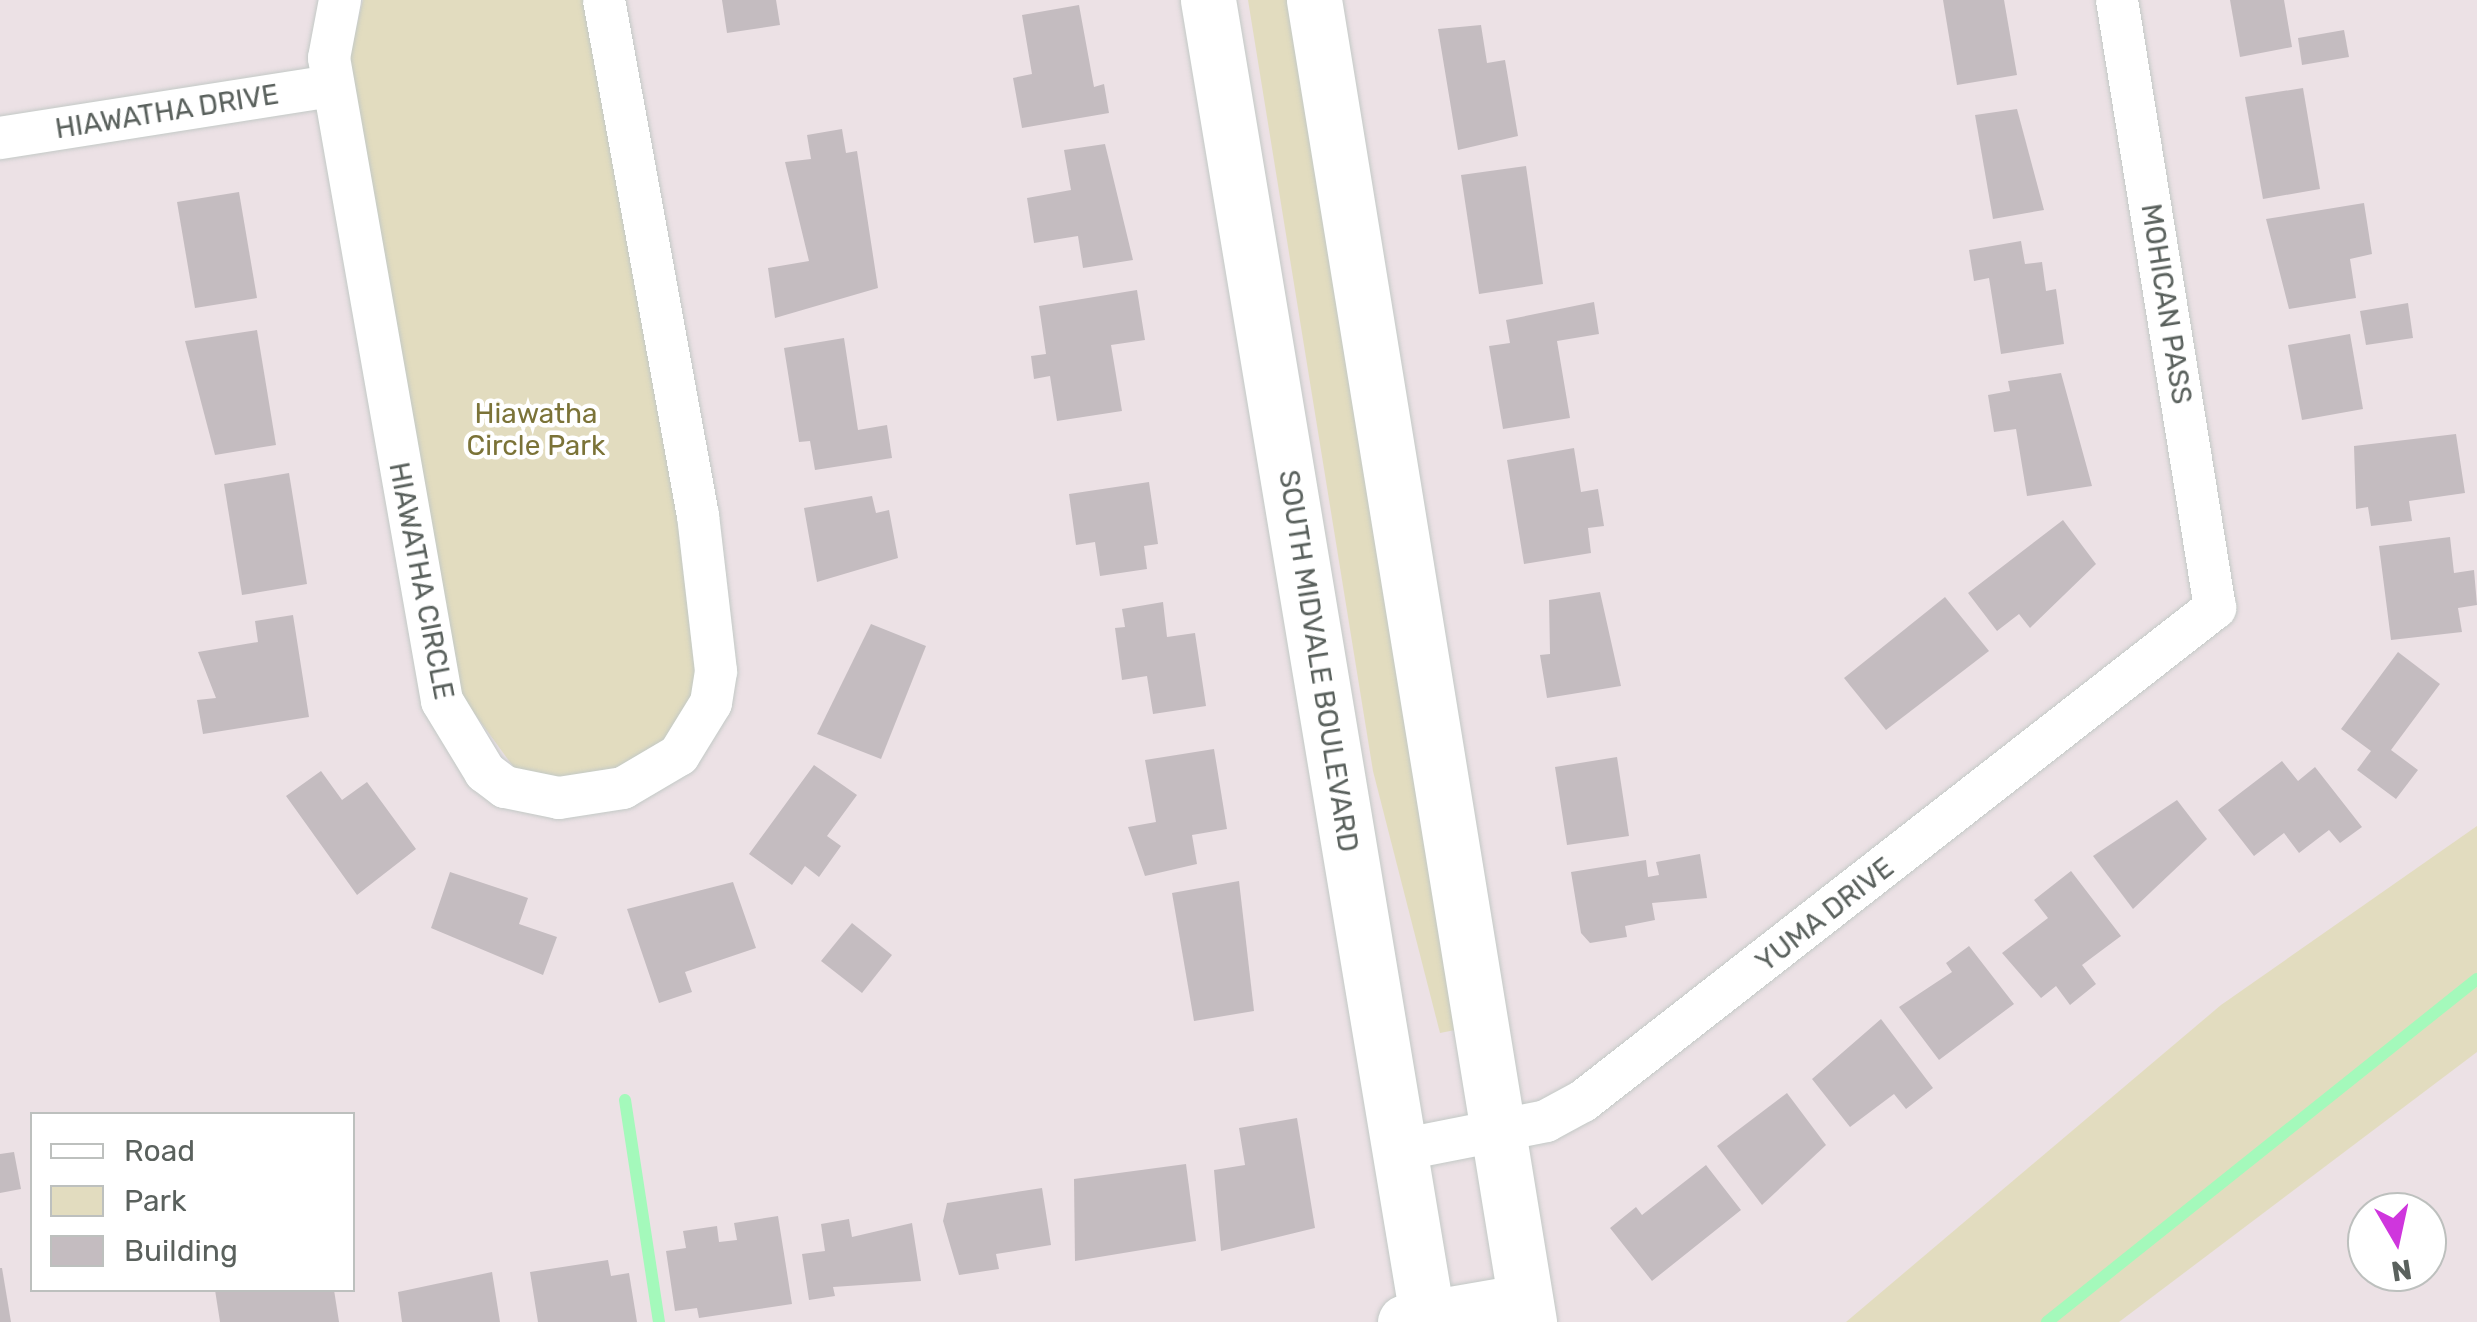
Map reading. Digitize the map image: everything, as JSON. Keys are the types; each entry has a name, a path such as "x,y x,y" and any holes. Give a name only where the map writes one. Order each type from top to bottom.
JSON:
{"main road":[{"name":"SOUTH MIDVALE BOULEVARD","path":"1208,0 1400,1150 1420,1321"},
{"path":"1314,0 1501,1132 1527,1311 1420,1321"}],"street":[{"name":"HIAWATHA CIRCLE","path":"340,0 333,86 429,655 450,725 505,787 559,798 623,788 679,755 711,703 716,671 698,516 604,0"},
{"name":"MOHICAN PASS","path":"2117,0 2215,608"},
{"name":"HIAWATHA DRIVE","path":"0,138 333,86"},
{"name":"YUMA DRIVE","path":"1400,1150 1546,1121 1627,1070 2215,608"}],"green space":[{"name":"Hiawatha Circle Park","path":"363,0 583,0 678,519 696,670 692,697 664,740 617,769 559,777 515,769 461,695 349,58"},
{"path":"1248,0 1289,0 1460,1029 1440,1033 1373,771"},
{"path":"2477,826 2477,1052 2119,1322 1846,1322 2221,1005"}],"building":[{"path":"722,0 776,0 780,25 727,33"},
{"path":"1943,0 2004,0 2017,75 1957,85"},
{"path":"2230,0 2284,0 2292,47 2240,57"},
{"path":"1079,5 1094,87 1104,84 1109,113 1022,128 1013,78 1032,74 1022,15"},
{"path":"1481,25 1487,63 1505,60 1518,136 1458,150 1438,29"},
{"path":"2344,30 2349,57 2302,65 2298,38"},
{"path":"2303,88 2320,189 2263,199 2245,97"},
{"path":"2017,109 2044,210 1993,219 1975,115"},
{"path":"842,129 846,153 857,151 878,288 775,318 768,268 809,261 785,162 811,159 807,135"},
{"path":"1105,144 1133,260 1083,268 1078,236 1034,243 1027,198 1071,190 1064,150"},
{"path":"1526,166 1543,284 1479,294 1461,175"},
{"path":"239,192 257,298 195,308 177,202"},
{"path":"2364,203 2372,254 2350,259 2356,298 2289,309 2266,219"},
{"path":"2021,241 2025,264 2042,262 2046,291 2056,289 2064,344 2001,354 1989,278 1974,281 1969,250"},
{"path":"1137,290 1145,340 1111,345 1122,411 1057,421 1050,376 1034,379 1031,356 1046,354 1039,306"},
{"path":"1594,302 1599,334 1557,341 1570,418 1503,429 1489,346 1510,343 1506,320"},
{"path":"2408,303 2413,338 2366,345 2360,311"},
{"path":"257,330 276,445 215,455 185,341"},
{"path":"2350,334 2363,409 2302,420 2288,345"},
{"path":"844,338 858,430 887,425 892,458 815,470 810,441 799,442 784,348"},
{"path":"2061,373 2092,486 2027,496 2016,429 1994,432 1988,395 2010,391 2008,381"},
{"path":"2456,434 2465,493 2409,501 2412,521 2371,526 2368,507 2356,509 2354,446"},
{"path":"1574,448 1581,492 1598,489 1604,526 1588,528 1591,553 1524,564 1507,460"},
{"path":"289,473 307,584 242,595 224,484"},
{"path":"1149,482 1158,544 1144,546 1147,569 1100,576 1095,542 1076,545 1069,494"},
{"path":"872,496 876,513 889,510 898,558 817,582 804,508"},
{"path":"2063,520 2096,564 2030,628 2019,614 1997,631 1968,593"},
{"path":"2450,537 2454,573 2474,570 2477,605 2458,608 2462,632 2391,640 2379,546"},
{"path":"1600,592 1621,686 1547,698 1540,655 1550,654 1549,600"},
{"path":"1945,597 1989,651 1886,730 1844,678"},
{"path":"1163,602 1167,637 1195,633 1206,706 1153,714 1147,676 1122,680 1115,628 1125,627 1122,609"},
{"path":"293,615 309,717 203,734 197,700 216,698 198,652 258,642 255,621"},
{"path":"871,624 926,646 881,759 817,734"},
{"path":"2398,652 2440,684 2391,750 2418,770 2396,799 2357,770 2371,751 2341,729"},
{"path":"1214,749 1227,829 1192,835 1197,864 1145,876 1128,827 1156,822 1145,760"},
{"path":"1617,757 1629,836 1567,845 1555,767"},
{"path":"2282,761 2298,781 2315,767 2362,827 2340,843 2329,830 2299,853 2284,833 2254,856 2218,810"},
{"path":"814,765 857,795 827,836 841,846 819,877 805,866 792,885 749,854"},
{"path":"321,771 342,800 367,782 416,849 357,895 286,796"},
{"path":"2177,800 2207,839 2133,909 2093,856"},
{"path":"1700,854 1707,898 1652,903 1655,920 1625,926 1627,937 1590,943 1581,933 1571,872 1646,860 1648,877 1659,875 1656,862"},
{"path":"2071,871 2121,936 2082,965 2096,984 2070,1005 2056,986 2041,998 2002,953 2048,918 2034,900"},
{"path":"450,872 528,898 519,924 557,937 543,975 431,928"},
{"path":"1239,881 1254,1011 1194,1021 1172,893"},
{"path":"733,882 756,948 685,972 692,992 659,1003 627,909"},
{"path":"852,923 892,955 862,993 821,961"},
{"path":"1969,946 2014,1004 1939,1060 1899,1007 1952,972 1946,963"},
{"path":"1881,1019 1933,1088 1906,1109 1894,1094 1850,1127 1812,1079"},
{"path":"1787,1093 1826,1145 1762,1205 1717,1146"},
{"path":"1297,1118 1315,1228 1221,1251 1214,1170 1245,1165 1239,1128"},
{"path":"14,1152 21,1189 0,1193 0,1154"},
{"path":"1186,1164 1196,1241 1075,1261 1074,1179"},
{"path":"1706,1165 1741,1210 1652,1281 1610,1228 1636,1207 1642,1215"},
{"path":"1042,1188 1051,1245 996,1254 999,1269 959,1275 943,1221 947,1203"},
{"path":"778,1216 792,1304 699,1318 697,1308 675,1311 666,1251 686,1248 683,1231 717,1226 719,1242 737,1240 734,1223"},
{"path":"849,1219 852,1237 912,1223 921,1281 833,1287 835,1296 809,1300 802,1254 825,1251 821,1224"},
{"path":"608,1260 611,1276 629,1273 637,1322 538,1322 530,1272"},
{"path":"2,1268 11,1322 0,1322"},
{"path":"492,1272 500,1322 402,1322 398,1292"},
{"path":"215,1292 334,1292 339,1322 220,1322"}],"waterway":[{"path":"2047,1322 2477,979"},
{"path":"625,1100 659,1322"}]}
